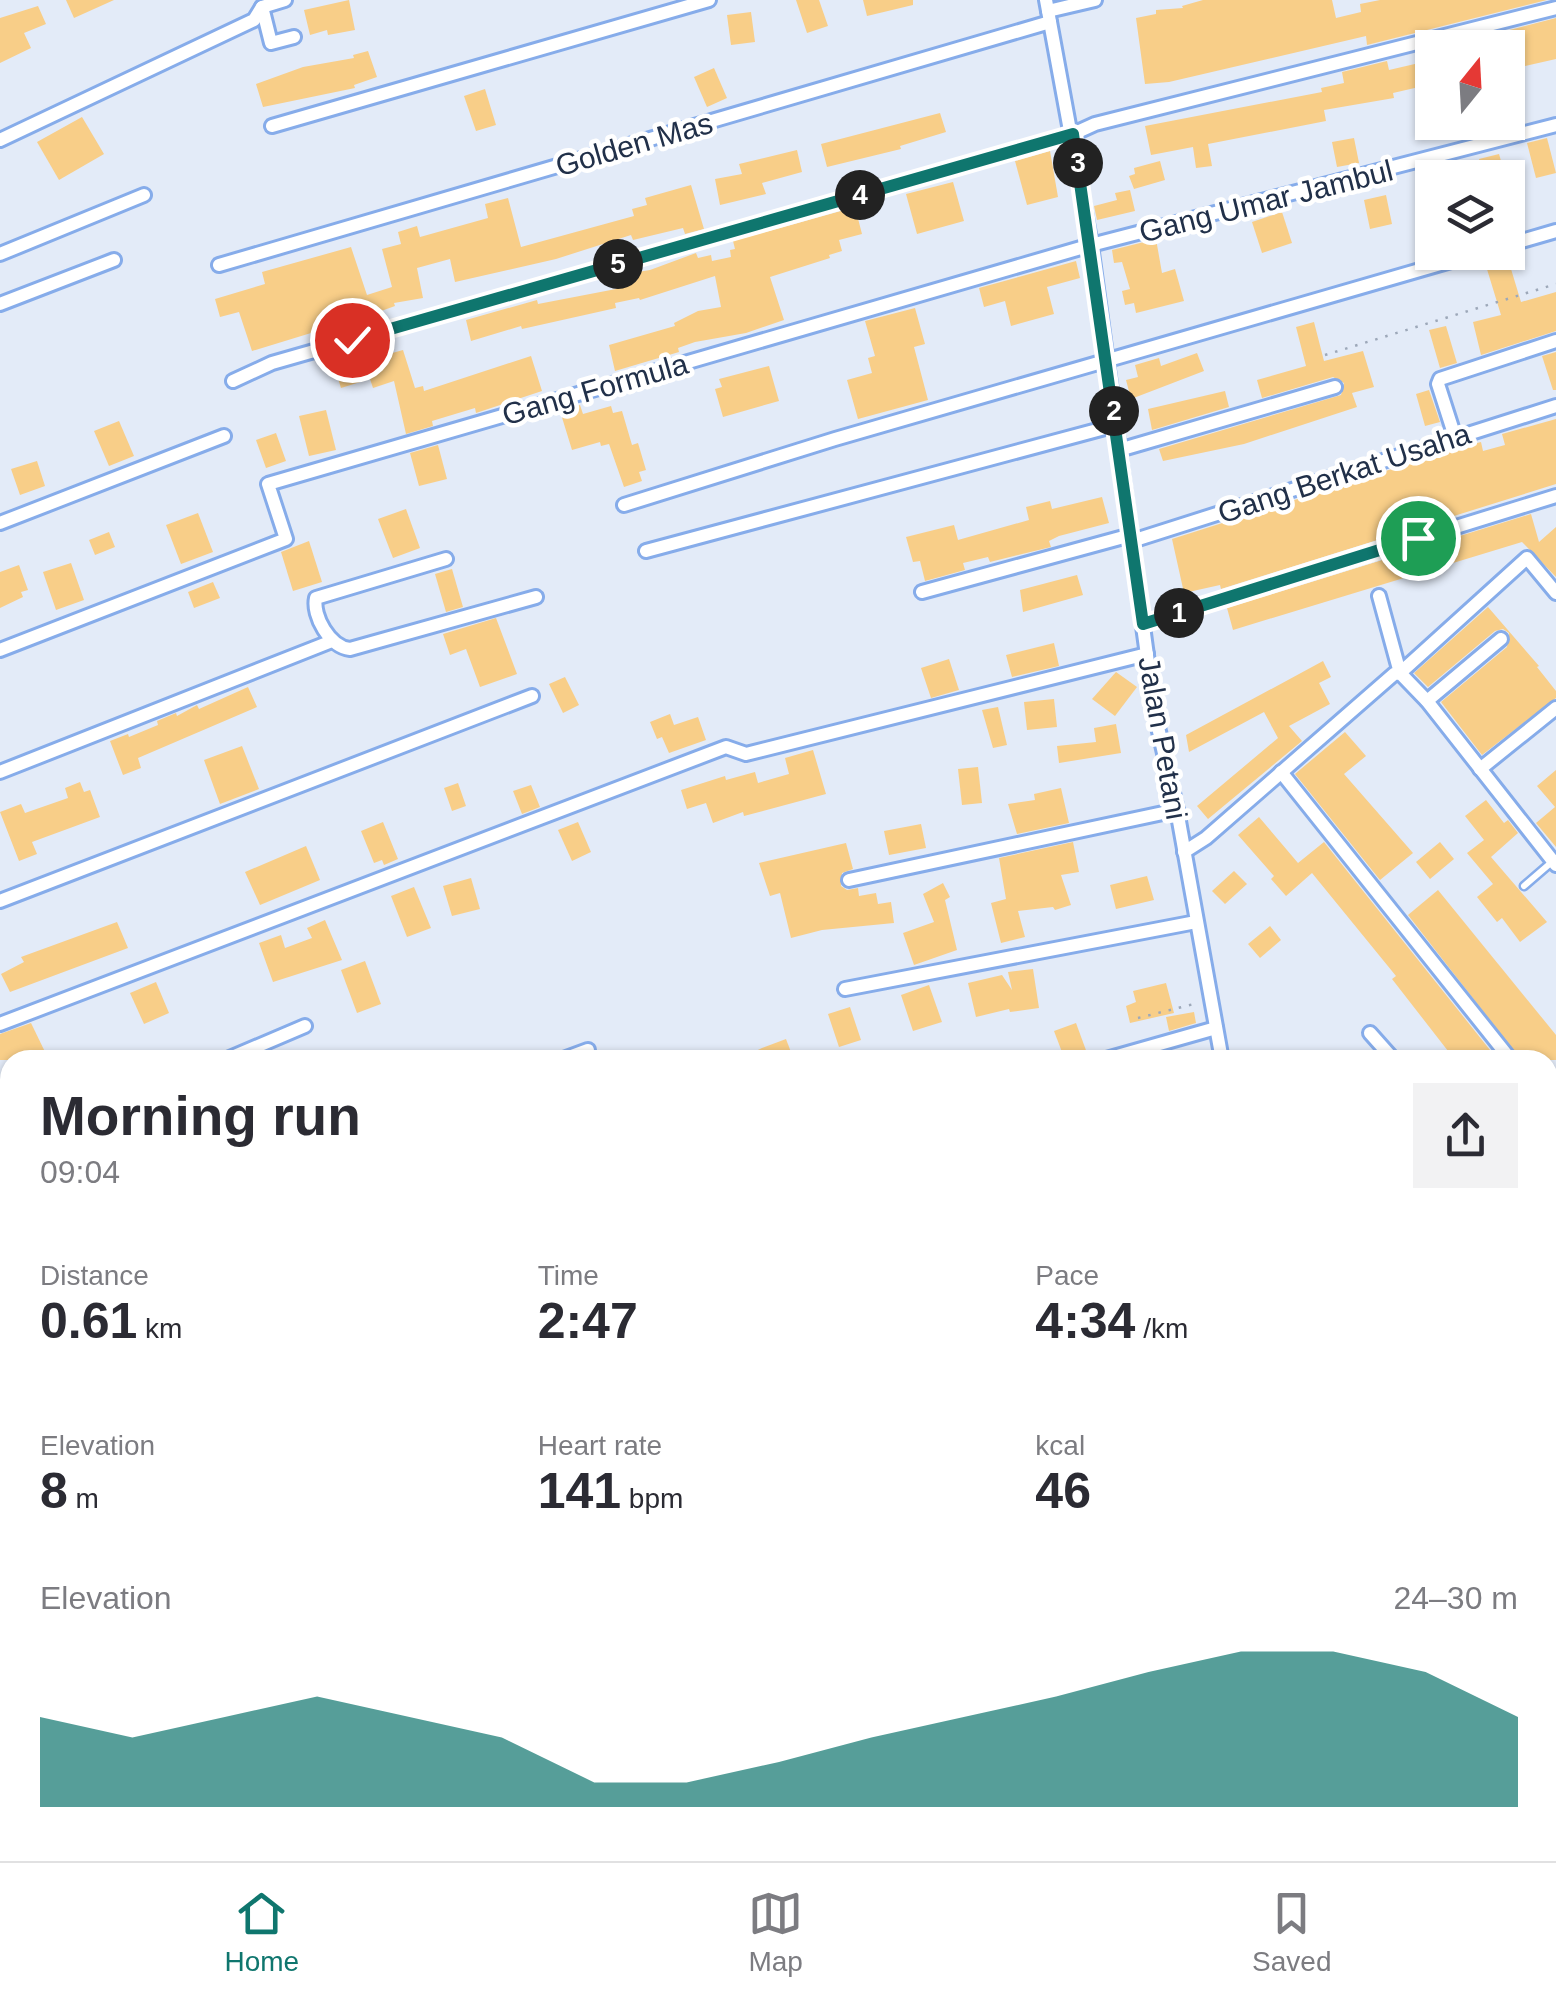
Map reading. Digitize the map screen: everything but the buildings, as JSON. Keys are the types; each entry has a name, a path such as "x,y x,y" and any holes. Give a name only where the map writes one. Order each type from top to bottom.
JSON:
{"street":[{"path":"0,140 254,20 262,7 285,0"},
{"path":"272,126 709,0"},
{"name":"Golden Mas","path":"218,266 1094,0"},
{"path":"262,7 271,43 294,37"},
{"path":"232,381 272,364 1073,134 1095,124 1556,8"},
{"name":"Jalan Petani","path":"1048,11 1092,246 1155,714 1176,810 1195,845 1196,922 1220,1050"},
{"name":"Gang Umar Jambul","path":"924,295 1092,246 1556,125"},
{"path":"0,254 144,194"},
{"path":"1525,240 1556,231"},
{"path":"0,304 114,260"},
{"path":"624,506 834,439 1420,270"},
{"name":"Gang Formula","path":"0,650 286,538 268,484 924,295"},
{"path":"1455,437 1438,384 1440,379 1556,341"},
{"path":"1119,450 1335,387"},
{"name":"Gang Berkat Usaha","path":"922,592 1132,538 1556,406"},
{"path":"646,551 1116,424"},
{"path":"0,523 224,436"},
{"path":"1143,624 1556,496"},
{"path":"446,558 316,598 314,606 332,641 342,649 350,649 536,597"},
{"path":"1195,845 1397,674 1526,558 1556,594"},
{"path":"1379,596 1397,674 1427,701 1555,861"},
{"path":"1427,701 1502,639"},
{"path":"0,772 332,641"},
{"path":"0,1024 726,747 746,754 1147,654"},
{"path":"0,900 532,696"},
{"path":"1480,770 1556,708"},
{"path":"1281,772 1503,1050"},
{"path":"849,880 1176,810"},
{"path":"845,990 1196,922"},
{"path":"249,1050 305,1026"},
{"path":"1138,1050 1216,1028"},
{"path":"1370,1033 1385,1050"}],"lane":[{"path":"1524,886 1555,861"}],"path":[{"path":"1324,356 1556,284"},
{"path":"1138,1018 1210,1000"}],"route":[{"path":"352,340 1073,134 1143,624 1418,538"}]}
